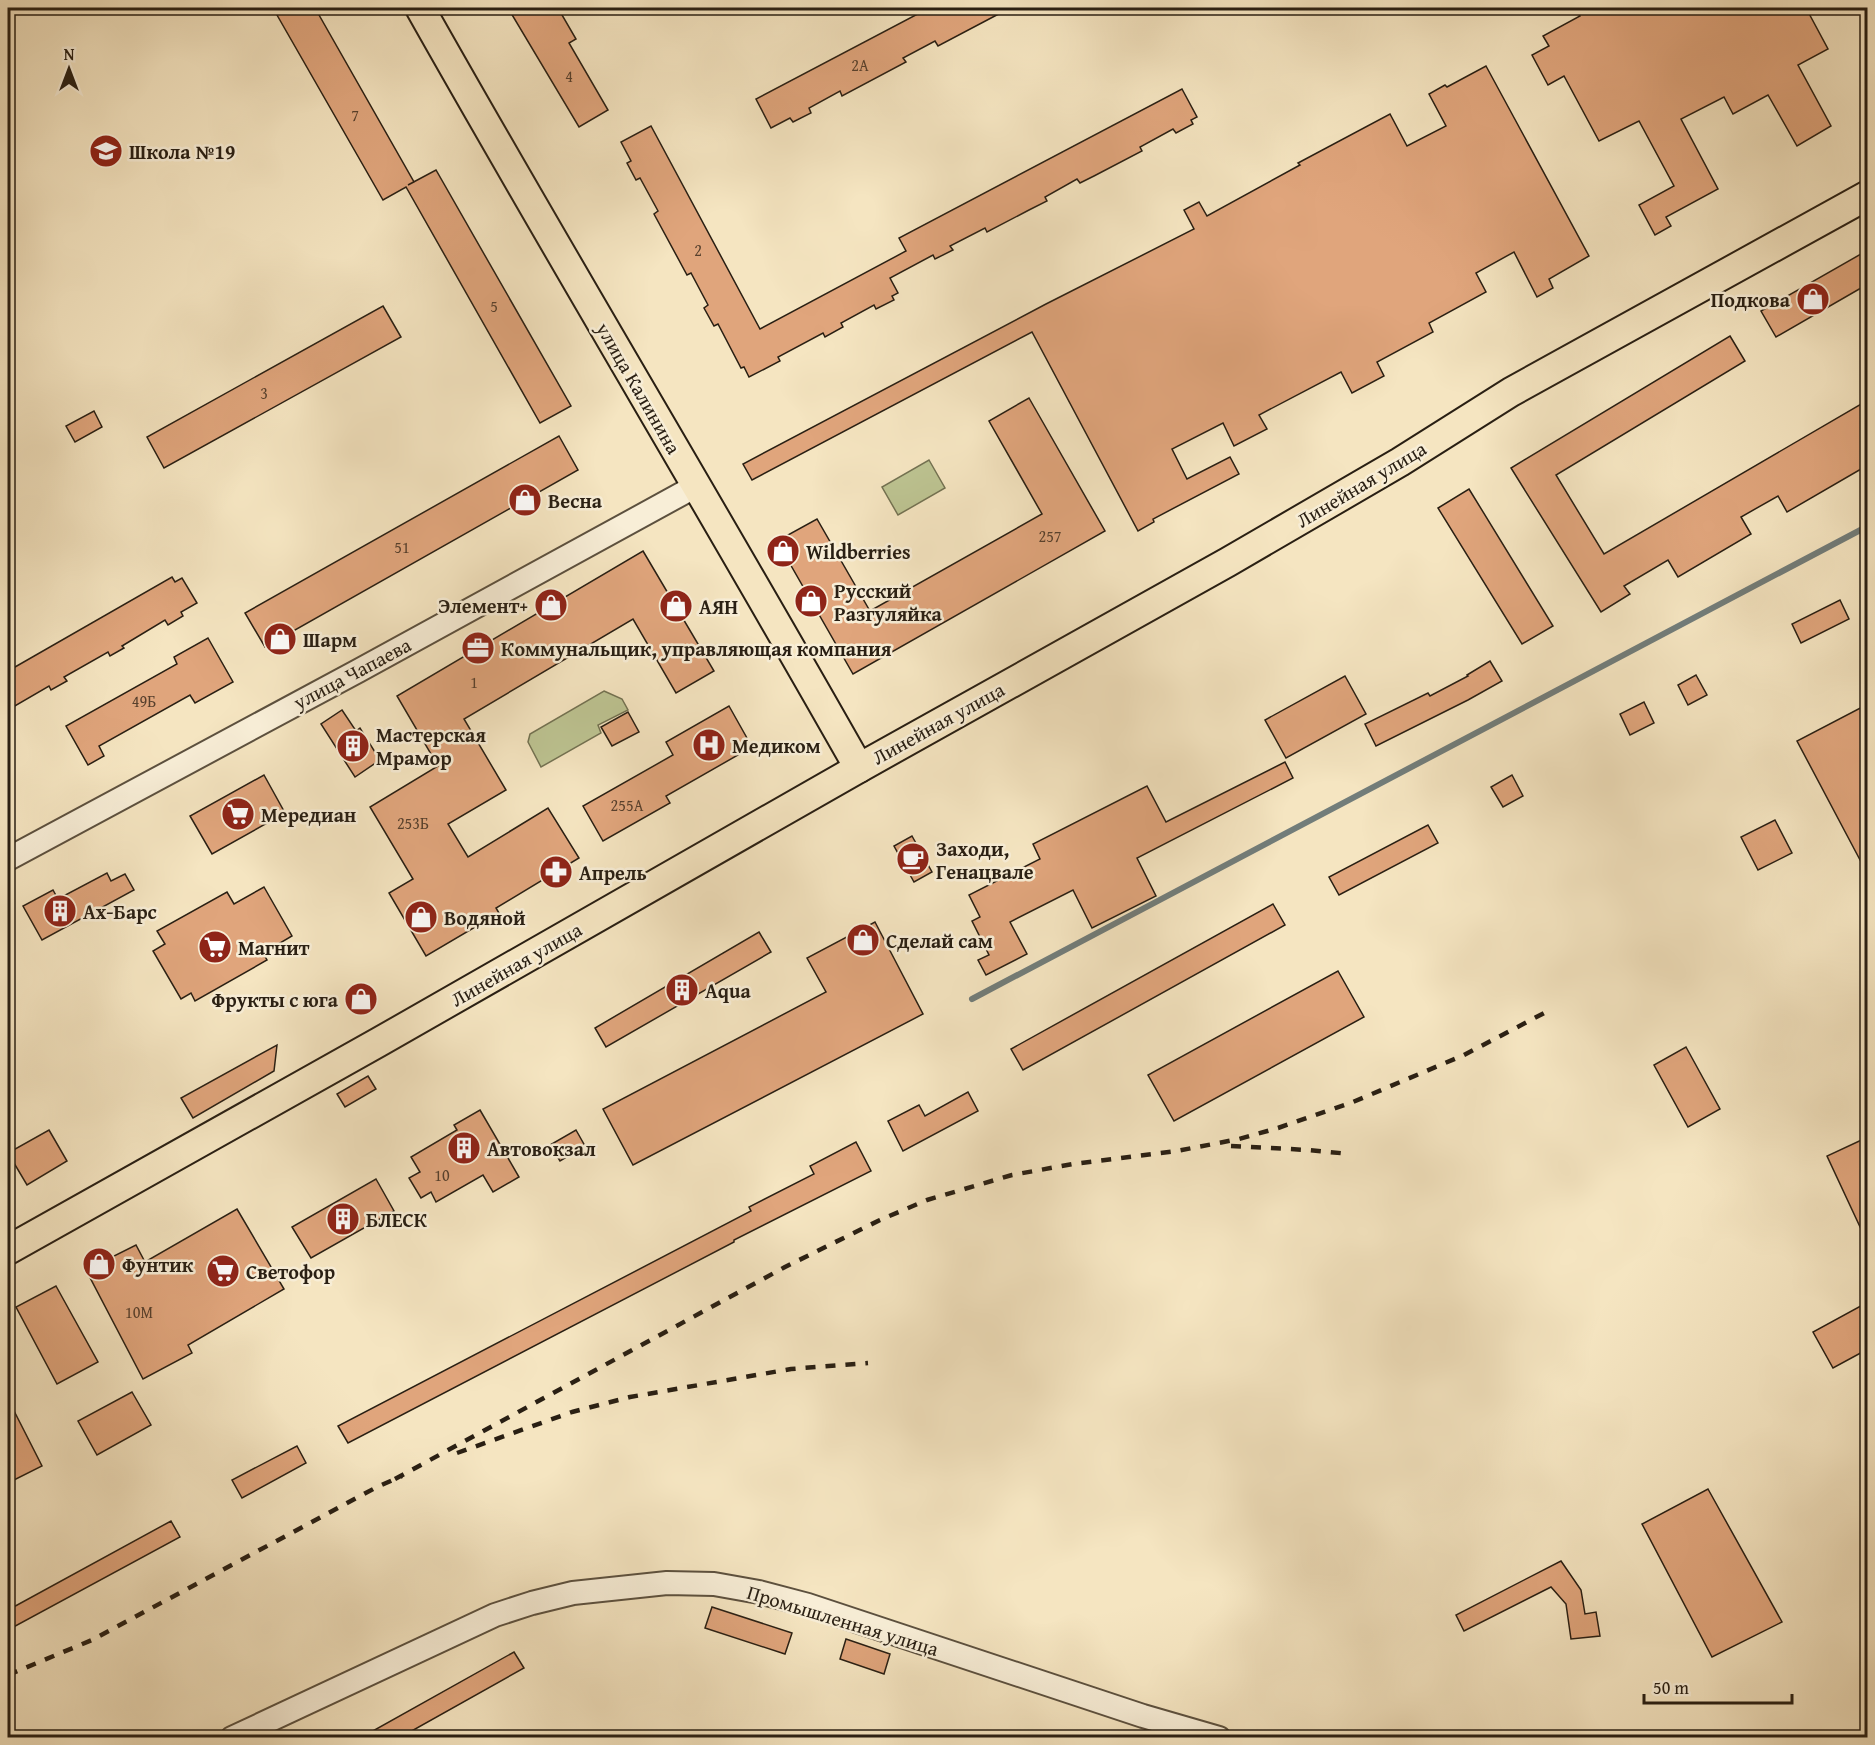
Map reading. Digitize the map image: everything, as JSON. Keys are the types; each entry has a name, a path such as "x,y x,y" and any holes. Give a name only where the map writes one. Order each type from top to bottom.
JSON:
{"main road":[{"name":"улица Калинина","path":"420,8 519,183 859,768"},
{"name":"Линейная улица","path":"8,1250 379,1042 859,768 1228,562 1400,462 1511,392 1868,195"}],"street":[{"name":"улица Чапаева","path":"8,859 696,486"},
{"name":"Промышленная улица","path":"232,1737 495,1615 573,1593 667,1583 714,1584 759,1592 808,1605 1143,1716 1219,1737"}],"green space":[{"path":"929,460 945,488 898,515 882,487"},
{"path":"604,691 622,699 628,710 598,725 601,733 541,767 528,742 530,734"}],"building":[{"path":"273,8 315,8 414,182 436,170 571,406 540,423 406,187 383,200"},
{"path":"508,8 558,8 576,39 569,43 608,110 579,127"},
{"path":"929,8 1010,8 938,46 935,41 903,58 906,62 842,96 840,91 809,108 811,113 793,122 790,118 771,128 756,99"},
{"path":"1575,8 1806,8 1828,49 1798,65 1831,126 1797,146 1768,95 1733,114 1724,97 1681,119 1718,189 1666,217 1671,226 1655,235 1639,205 1674,186 1639,121 1599,141 1564,76 1548,85 1532,55 1549,46 1543,36 1580,16"},
{"path":"1486,66 1589,256 1549,279 1553,288 1537,297 1514,252 1476,273 1486,292 1429,323 1433,332 1377,362 1384,376 1352,393 1341,372 1259,415 1267,429 1234,446 1223,423 1172,449 1187,479 1230,457 1239,474 1153,519 1154,522 1138,531 1032,332 752,480 743,464 1046,304 1194,229 1184,210 1199,202 1207,216 1300,165 1298,163 1390,114 1407,146 1446,126 1429,94"},
{"path":"1182,89 1197,117 1191,120 1193,124 1176,133 1173,129 1140,147 1142,151 1080,183 1077,179 1045,197 1047,201 987,232 985,228 950,246 953,250 935,259 933,255 890,278 898,293 892,296 894,300 876,309 874,305 841,323 843,327 825,337 823,333 778,357 780,361 749,377 744,367 741,368 718,324 714,326 704,308 708,305 691,273 687,275 654,214 658,211 640,178 636,180 627,163 631,161 621,142 651,126 760,329 906,251 899,238"},
{"name":"Подкова","path":"1868,250 1868,284 1776,337 1761,311"},
{"path":"383,306 401,337 164,468 147,437"},
{"path":"1730,336 1745,361 1556,475 1604,554 1868,400 1868,465 1787,512 1778,496 1741,517 1751,534 1678,577 1668,560 1624,586 1630,594 1601,612 1511,468"},
{"path":"1029,398 1105,531 853,674 777,541 817,519 870,611 1042,514 989,421"},
{"path":"94,411 102,427 75,442 66,426"},
{"path":"559,436 578,470 265,647 245,613"},
{"path":"1469,489 1553,626 1522,644 1438,508"},
{"path":"643,551 714,671 676,693 633,619 464,719 506,790 448,824 468,857 548,808 579,858 496,908 499,913 426,956 389,893 413,879 370,807 438,766 397,696"},
{"path":"172,577 175,582 182,578 197,603 181,612 183,616 168,625 165,620 110,656 108,652 64,677 67,681 51,690 49,686 8,710 8,671"},
{"path":"1840,600 1849,619 1801,643 1792,624"},
{"path":"208,638 233,682 195,703 190,695 99,746 104,756 88,765 66,726 177,664 174,657"},
{"path":"1490,661 1502,681 1376,746 1365,724 1428,693 1430,696 1468,676"},
{"path":"1696,675 1707,695 1688,705 1678,685"},
{"path":"1345,676 1366,714 1286,758 1265,720"},
{"path":"1644,702 1654,723 1630,735 1620,714"},
{"path":"1868,704 1868,875 1797,741"},
{"path":"729,706 752,747 666,796 670,803 603,841 583,806 673,755 666,742"},
{"name":"Мастерская Мрамор","path":"342,710 356,731 360,728 380,760 355,777 321,724"},
{"path":"628,712 639,732 612,746 601,727"},
{"path":"1285,762 1293,778 1137,858 1156,896 1092,928 1073,890 1010,922 1027,954 986,975 978,960 989,955 972,921 980,917 969,895 1040,859 1033,844 1147,786 1166,822"},
{"name":"Мередиан","path":"264,775 285,813 212,854 190,816"},
{"path":"1512,775 1523,796 1503,807 1491,787"},
{"path":"1775,820 1792,853 1758,870 1741,837"},
{"path":"1428,825 1438,843 1339,895 1329,877"},
{"name":"Заходи, Генацвале","path":"912,836 932,872 914,882 894,846"},
{"name":"Ах-Барс","path":"107,873 111,881 125,874 134,890 42,940 23,906 53,890 58,899"},
{"name":"Магнит","path":"264,887 292,936 263,953 267,960 195,1001 191,993 181,999 153,951 165,944 157,931 227,892 234,904"},
{"path":"1273,904 1285,925 1023,1070 1011,1049"},
{"path":"875,922 923,1014 633,1165 603,1109 826,992 807,958"},
{"name":"Aqua","path":"759,932 771,952 606,1047 595,1028"},
{"path":"1338,971 1364,1017 1174,1121 1148,1075"},
{"path":"277,1045 274,1071 193,1118 181,1098"},
{"path":"1686,1047 1720,1109 1688,1127 1654,1065"},
{"path":"368,1076 376,1089 345,1107 337,1094"},
{"path":"968,1092 978,1111 903,1151 888,1121 919,1105 925,1116"},
{"name":"Автовокзал","path":"480,1110 519,1177 493,1192 483,1175 436,1202 431,1192 421,1198 409,1178 420,1172 411,1157 457,1130 454,1125"},
{"path":"49,1130 67,1161 27,1185 8,1153"},
{"path":"576,1130 585,1146 560,1161 550,1145"},
{"path":"1868,1137 1868,1244 1827,1156"},
{"path":"856,1142 871,1171 734,1240 348,1443 338,1426 751,1211 749,1207 814,1174 810,1166"},
{"name":"БЛЕСК","path":"376,1179 394,1211 311,1258 292,1227"},
{"path":"237,1209 284,1289 188,1345 192,1353 143,1379 86,1270 136,1245 145,1262"},
{"path":"56,1286 98,1362 57,1384 16,1307"},
{"path":"1868,1302 1868,1349 1833,1368 1813,1332"},
{"path":"132,1392 151,1425 97,1455 78,1421"},
{"path":"8,1399 42,1466 8,1483"},
{"path":"297,1446 306,1463 242,1498 232,1480"},
{"path":"1708,1489 1782,1622 1712,1657 1642,1524"},
{"path":"171,1521 180,1537 8,1630 8,1610"},
{"path":"1561,1561 1581,1590 1585,1614 1596,1612 1600,1636 1571,1639 1566,1604 1551,1587 1464,1631 1456,1615"},
{"path":"712,1607 792,1633 785,1654 705,1628"},
{"path":"846,1639 890,1654 884,1674 840,1659"},
{"path":"514,1652 524,1668 401,1737 362,1737"}],"waterway":[{"path":"972,999 1868,526"}],"railway":[{"path":"395,1479 785,1267 880,1220 927,1200 1012,1175 1073,1164 1177,1151 1239,1139 1278,1128 1353,1102 1464,1055 1548,1011"},
{"path":"1231,1146 1350,1154"},
{"path":"457,1453 572,1412 630,1397 791,1369 868,1363"},
{"path":"8,1675 92,1640 377,1487 402,1476"}],"place":[{"name":"Школа №19","path":"106,151"},
{"name":"Подкова","path":"1813,299"},
{"name":"Весна","path":"525,500"},
{"name":"Wildberries","path":"783,551"},
{"name":"Русский Разгуляйка","path":"811,601"},
{"name":"Элемент+","path":"551,605"},
{"name":"АЯН","path":"676,606"},
{"name":"Шарм","path":"280,639"},
{"name":"Коммунальщик, управляющая компания","path":"478,648"},
{"name":"Медиком","path":"709,745"},
{"name":"Мастерская Мрамор","path":"353,746"},
{"name":"Мередиан","path":"238,814"},
{"name":"Заходи, Генацвале","path":"913,859"},
{"name":"Апрель","path":"556,872"},
{"name":"Ах-Барс","path":"60,911"},
{"name":"Водяной","path":"421,917"},
{"name":"Сделай сам","path":"863,940"},
{"name":"Магнит","path":"215,947"},
{"name":"Aqua","path":"682,990"},
{"name":"Фрукты с юга","path":"361,999"},
{"name":"Автовокзал","path":"464,1148"},
{"name":"БЛЕСК","path":"343,1219"},
{"name":"Фунтик","path":"99,1264"},
{"name":"Светофор","path":"223,1271"}]}
